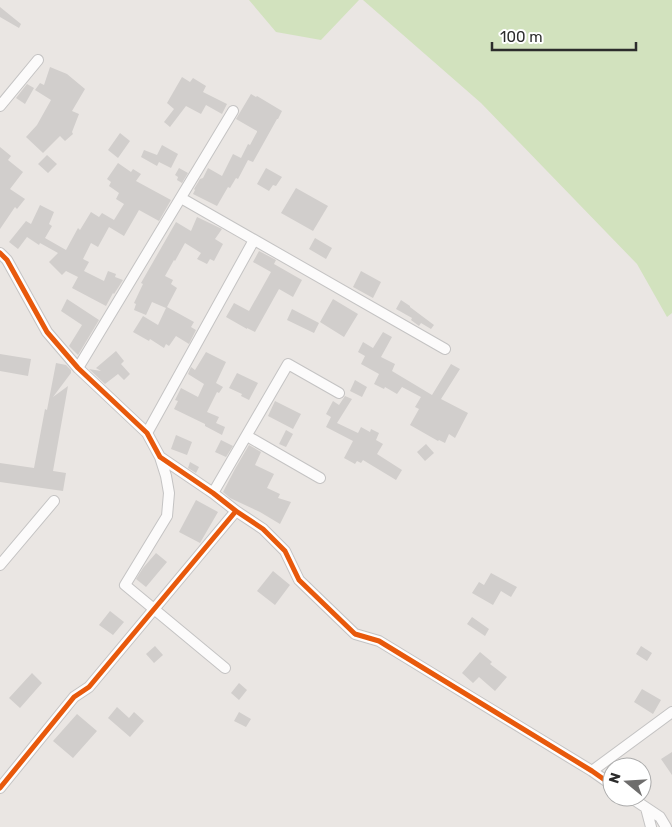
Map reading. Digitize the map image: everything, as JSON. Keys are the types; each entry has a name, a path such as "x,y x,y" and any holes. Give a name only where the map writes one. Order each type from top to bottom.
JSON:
{"street":[{"path":"0,106 38,60"},
{"path":"78,368 233,111"},
{"path":"181,198 445,349"},
{"path":"147,433 254,240"},
{"path":"0,253 7,260 47,332 78,368 147,433 160,457 169,493 167,516 125,585 225,668"},
{"path":"213,493 288,364 338,393"},
{"path":"246,436 320,478"},
{"path":"160,457 264,529 285,551 299,580 355,634 379,641 602,778"},
{"path":"0,565 54,501"},
{"path":"0,788 74,697 89,687 236,511"},
{"path":"592,771 672,712"},
{"path":"646,808 651,827"},
{"path":"646,808 660,817 666,827"}],"green space":[{"path":"249,0 359,0 321,40 276,32"},
{"path":"363,0 672,0 672,313 667,317 637,264 481,103"}],"building":[{"path":"0,7 21,24 19,28 0,17"},
{"path":"50,67 67,74 85,89 72,111 79,114 72,132 73,134 65,141 60,136 43,153 26,137 37,125 51,100 35,90 40,83 44,85"},
{"path":"182,77 190,82 193,78 206,86 203,92 227,104 222,114 206,105 201,114 186,106 170,127 164,122 174,109 167,103"},
{"path":"27,84 34,88 25,104 16,98"},
{"path":"251,94 282,111 253,162 248,160 238,179 236,178 230,188 228,187 217,206 193,194 194,189 208,168 222,176 233,154 241,158 248,144 250,145 257,131 236,119"},
{"path":"120,133 130,141 118,158 108,150"},
{"path":"162,145 178,154 171,168 159,162 157,166 141,157 144,150 157,155"},
{"path":"0,147 11,156 8,160 23,172 10,189 25,199 17,209 15,207 0,229"},
{"path":"47,155 57,164 48,173 38,164"},
{"path":"118,163 131,172 133,169 141,174 136,181 171,200 159,221 139,210 124,236 109,227 98,247 91,243 83,259 89,262 84,271 104,281 108,271 116,274 115,277 123,280 106,306 72,288 78,277 66,271 62,275 49,262 58,253 40,243 39,245 27,237 18,249 9,242 26,221 31,224 40,205 54,212 49,224 52,226 45,238 66,250 78,228 80,230 91,212 99,217 102,213 114,220 124,204 116,199 119,193 109,186 111,182 107,179"},
{"path":"179,168 188,173 182,183 177,180 178,177 175,175"},
{"path":"266,168 282,177 276,186 273,185 269,191 257,184"},
{"path":"296,188 328,206 313,231 281,213"},
{"path":"197,217 222,229 215,239 223,244 214,261 210,259 207,264 197,259 201,253 185,243 174,260 165,276 173,280 171,284 177,288 167,307 194,322 191,327 196,330 189,344 176,336 169,346 166,344 164,348 150,339 149,341 133,332 143,316 158,325 166,308 152,302 146,315 134,310 136,304 134,303 143,284 141,283 176,222 191,231"},
{"path":"315,238 332,248 326,259 309,249"},
{"path":"259,251 276,260 274,264 302,280 293,297 279,289 255,332 226,317 234,303 249,311 271,272 253,262"},
{"path":"361,271 381,282 373,298 353,287"},
{"path":"67,299 99,320 78,355 69,346 82,325 61,311"},
{"path":"333,299 358,314 344,337 320,322"},
{"path":"401,300 434,325 431,329 421,323 419,326 411,320 412,318 396,309"},
{"path":"292,309 319,323 314,333 287,320"},
{"path":"383,332 392,337 381,357 395,364 392,371 432,395 451,364 460,369 441,399 468,413 455,438 449,434 445,443 438,441 410,425 419,409 415,407 421,397 402,387 397,394 385,387 384,389 374,384 379,374 361,364 365,356 358,352 363,342 373,348"},
{"path":"116,351 124,361 121,364 130,374 124,380 118,374 105,384 89,369 101,371 96,368"},
{"path":"206,352 226,362 216,383 223,387 219,393 217,392 207,412 219,417 216,423 225,427 222,435 205,426 205,424 174,409 178,401 175,400 181,388 198,397 204,384 188,374 191,367 195,370"},
{"path":"0,354 31,359 28,376 0,371"},
{"path":"56,363 66,365 71,370 71,373 53,397 68,386 53,471 66,473 63,491 0,482 0,463 34,468"},
{"path":"237,373 258,383 249,400 241,396 242,394 229,388"},
{"path":"355,380 367,387 362,397 350,391"},
{"path":"345,396 352,399 337,423 358,433 361,427 370,432 371,429 379,433 376,440 383,444 377,454 402,470 396,480 363,460 361,463 357,461 355,464 344,458 353,441 326,427 331,417 326,414 333,401 339,405"},
{"path":"275,401 301,414 293,429 268,416"},
{"path":"286,430 293,434 286,447 279,444"},
{"path":"176,435 192,442 187,455 171,449"},
{"path":"221,440 233,446 226,457 215,452"},
{"path":"426,444 434,453 425,461 417,452"},
{"path":"249,445 261,452 255,465 274,474 267,488 280,494 278,498 291,502 280,524 230,498 223,492"},
{"path":"190,462 199,467 196,473 188,468"},
{"path":"196,500 218,512 200,543 179,532"},
{"path":"156,553 167,562 146,587 136,579"},
{"path":"273,571 290,585 275,605 257,591"},
{"path":"491,573 517,587 511,597 501,591 493,605 472,593 479,582 484,585"},
{"path":"110,611 124,622 113,635 99,625"},
{"path":"472,617 489,629 485,636 467,624"},
{"path":"155,646 163,655 154,663 146,654"},
{"path":"641,646 652,653 647,661 636,654"},
{"path":"480,652 492,662 490,664 507,677 495,691 479,677 473,683 462,673"},
{"path":"32,673 42,683 20,708 9,698"},
{"path":"239,683 247,690 239,700 231,693"},
{"path":"642,689 661,700 653,714 634,702"},
{"path":"117,707 129,718 134,712 144,721 130,737 108,718"},
{"path":"239,712 251,719 246,727 234,721"},
{"path":"77,714 97,731 73,758 53,741"},
{"path":"672,752 672,775 661,759"}],"cycle path":[{"path":"0,253 7,260 47,332 78,368 147,433 160,457 263,529 285,551 299,580 355,634 379,641 602,778"},
{"path":"0,788 74,697 89,687 236,511"}]}
